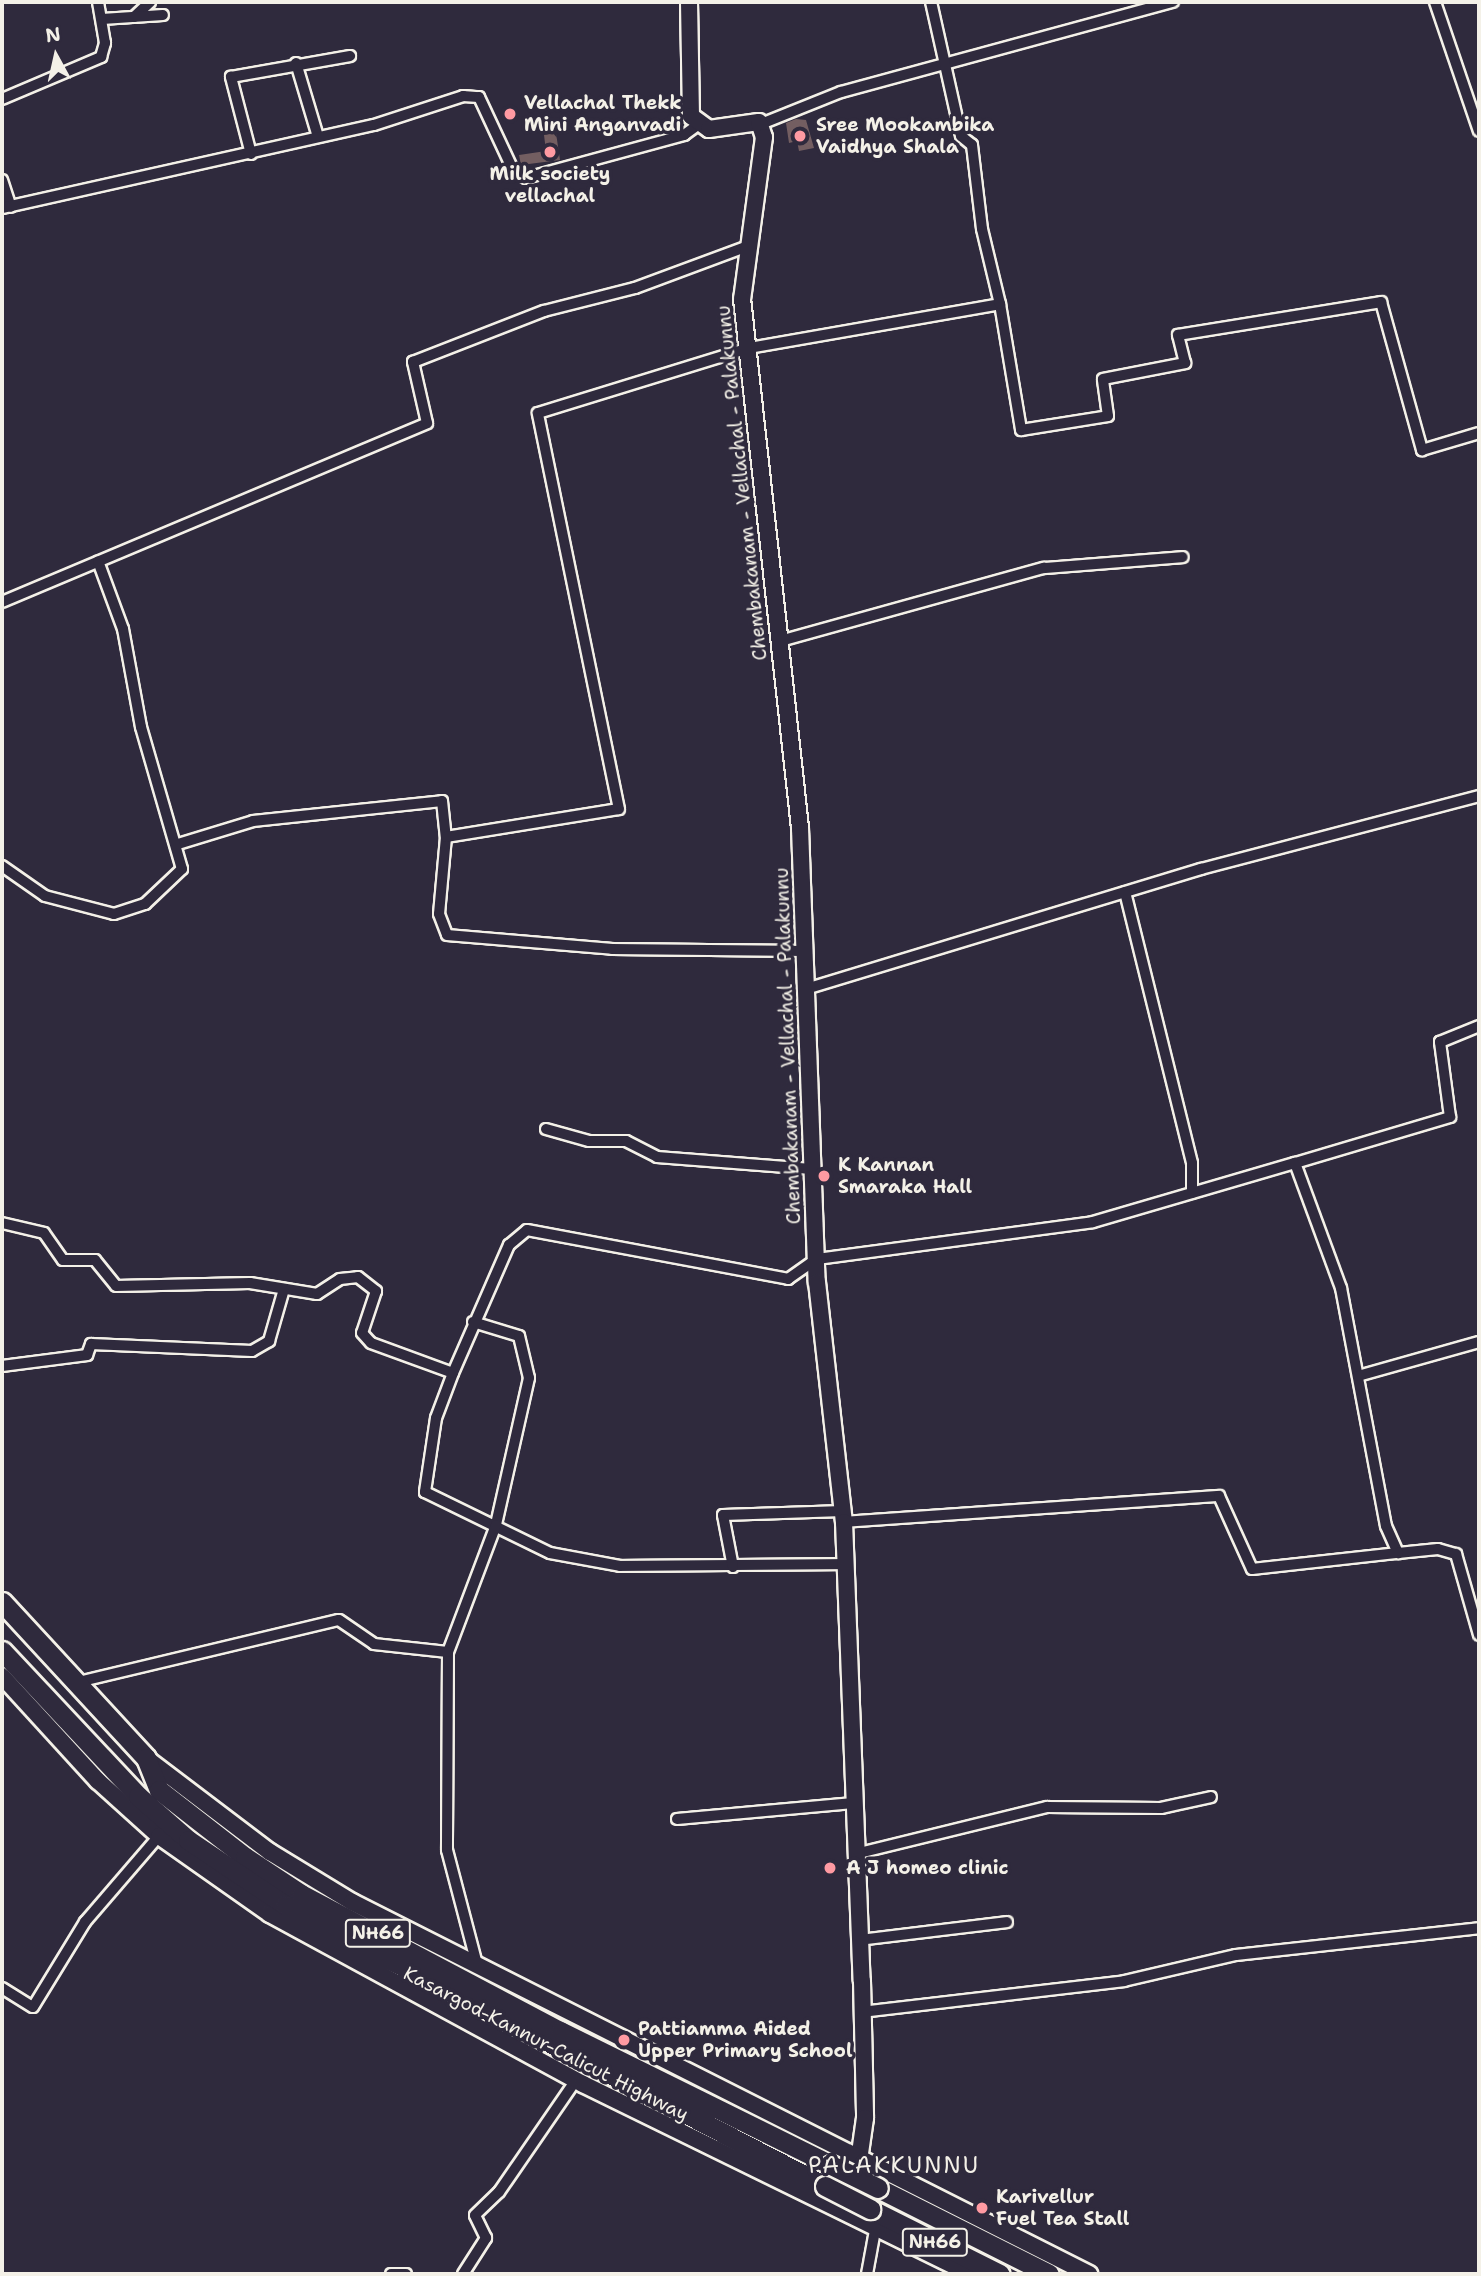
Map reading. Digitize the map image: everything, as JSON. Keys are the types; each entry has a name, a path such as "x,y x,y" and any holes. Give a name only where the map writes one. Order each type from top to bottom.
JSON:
{"highway":[{"name":"Kasargod-Kannur-Calicut Highway","path":"2,1602 146,1758 159,1790 301,1894 1049,2274"},
{"name":"Kasargod-Kannur-Calicut Highway","path":"2,1651 138,1796 188,1840 285,1905 825,2186 873,2217 1000,2274"}],"main road":[{"path":"689,2 687,102 698,125 761,124"},
{"name":"Chembakanam - Vellachal - Palakunnu","path":"761,124 743,299 780,641 806,951 809,988 811,1169 817,1259 847,1564 865,2118 859,2160"},
{"path":"2,1676 98,1780 159,1836 270,1914 576,2080 873,2217 971,2274"},
{"path":"146,1758 270,1852 478,1968 1089,2274"}],"street":[{"path":"2,99 101,57 102,19 98,2"},
{"path":"134,17 150,2"},
{"path":"931,2 943,66 961,136 972,145 982,229 1000,304 1021,430 1108,416 1103,379 1185,363 1178,335 1381,302 1422,450 1479,433"},
{"path":"761,124 841,92 1173,2"},
{"path":"1435,2 1479,131"},
{"path":"102,19 163,15"},
{"path":"251,154 231,77 296,63 350,57"},
{"path":"296,63 318,136"},
{"path":"2,180 6,208 251,154 479,97 513,170 526,178 684,135 698,125"},
{"path":"2,601 427,423 413,362 544,311 635,288 748,246"},
{"path":"446,837 619,809 538,413 749,348 1000,304"},
{"path":"780,641 1044,568 1183,556"},
{"path":"2,866 45,896 127,914 178,875 178,844 141,727 123,629 98,561"},
{"path":"809,988 1125,892 1479,796"},
{"path":"178,844 253,821 443,801 446,837 439,914 447,935 612,949 806,951"},
{"path":"1125,892 1192,1163 1192,1193"},
{"path":"847,1564 620,1566 550,1553 425,1492 436,1418 473,1322 509,1245 527,1230 788,1279 817,1259 1093,1222 1450,1117 1440,1042 1479,1026"},
{"path":"546,1129 589,1141 626,1141 657,1157 811,1169"},
{"path":"1295,1163 1341,1288 1386,1525 1398,1553"},
{"path":"2,1223 44,1233 63,1260 95,1260 116,1286 284,1289 317,1294 340,1279 358,1277 376,1291 362,1332 371,1343 453,1373"},
{"path":"2,1366 87,1355 91,1344 252,1351 269,1341 284,1289"},
{"path":"473,1322 519,1336 529,1378 496,1525 448,1652 447,1850 478,1968"},
{"path":"1358,1376 1479,1342"},
{"path":"733,1567 723,1515 844,1516 1219,1496 1252,1569 1438,1549 1456,1554 1479,1635"},
{"path":"74,1683 339,1620 374,1644 448,1652"},
{"path":"855,1854 1047,1807 1161,1808 1210,1797"},
{"path":"677,1819 853,1803"},
{"path":"2,1988 33,2007 85,1922 159,1836"},
{"path":"859,1940 1007,1922"},
{"path":"862,2012 1124,1981 1236,1955 1479,1928"},
{"path":"463,2274 486,2238 475,2215 499,2192 576,2080"},
{"path":"866,2274 873,2217"},
{"path":"391,2274 406,2274"}],"building":[{"name":"Sree Mookambika Vaidhya Shala","path":"796,119 806,120 814,148 799,151 797,141 789,143 786,123"},
{"name":"Milk society vellachal","path":"556,133 560,160 521,165 519,155 546,151 544,135"}],"place":[{"name":"Vellachal Thekk Mini Anganvadi","path":"510,114"},
{"name":"Sree Mookambika Vaidhya Shala","path":"800,136"},
{"name":"Milk society vellachal","path":"550,152"},
{"name":"K Kannan Smaraka Hall","path":"824,1176"},
{"name":"A J homeo clinic","path":"830,1868"},
{"name":"Pattiamma Aided Upper Primary School","path":"624,2040"},
{"name":"Karivellur Fuel Tea Stall","path":"982,2208"}],"district":[{"name":"PALAKKUNNU","path":"894,2165"}]}
